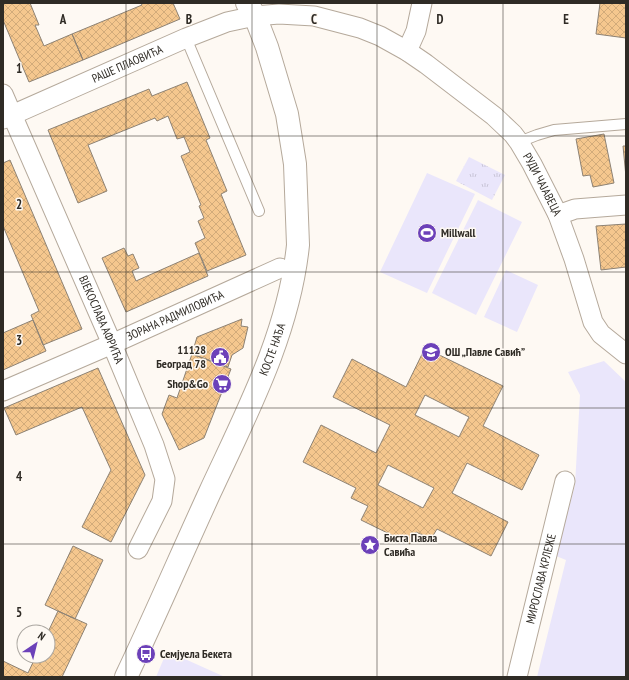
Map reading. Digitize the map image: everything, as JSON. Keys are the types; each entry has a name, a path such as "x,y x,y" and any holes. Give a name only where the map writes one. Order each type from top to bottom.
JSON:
{"street":[{"path":"406,51 416,31 422,3"},
{"name":"РУДИ ЧАЈАВЕЦА","path":"251,10 279,14 314,16 337,21 380,36 406,51 441,75 494,116 519,142 558,215 574,259 593,322 601,334 626,354"},
{"name":"РАШЕ ПЛАОВИЋА","path":"7,118 186,38 227,22 251,10"},
{"name":"КОСТЕ НАЂА","path":"126,677 260,383 281,328 290,294 298,245 295,164 287,114 267,47 251,10"},
{"name":"ВЈЕКОСЛАВА АФРИЋА","path":"3,94 7,118 112,344 154,445 164,479 162,501 138,549"},
{"path":"558,215 575,209 626,205"},
{"name":"ЗОРАНА РАДМИЛОВИЋА","path":"3,390 112,344 280,268"},
{"name":"МИРОСЛАВА КРЛЕЖЕ","path":"517,677 566,481"}],"lane":[{"path":"186,38 258,211"},
{"path":"519,142 554,130 626,124"}],"green space":[{"path":"469,157 505,175 492,200 456,181"},
{"name":"Millwall","path":"427,173 475,194 427,293 380,272"},
{"path":"478,200 522,222 476,315 432,293"},
{"path":"506,270 538,285 517,332 484,317"},
{"path":"604,361 626,382 626,677 537,677 566,560 556,556 575,485 580,395 568,372"},
{"path":"167,651 225,677 156,677"}],"building":[{"path":"3,3 30,3 39,25 35,25 44,46 72,34 83,60 29,82 3,20"},
{"path":"141,3 173,3 180,19 83,60 72,34 142,5"},
{"path":"600,3 626,3 626,38 596,34"},
{"path":"187,82 210,138 206,140 227,191 221,194 246,255 207,271 195,243 205,238 198,221 204,218 199,206 201,205 181,156 190,152 184,137 177,139 168,116 157,121 155,118 88,145 107,191 78,203 48,130 149,89 152,96"},
{"path":"604,134 614,183 593,187 590,175 583,176 576,139"},
{"path":"623,146 626,146 626,177"},
{"path":"10,160 82,329 43,345 31,315 39,311 3,226 3,163"},
{"path":"626,224 626,267 601,270 596,226"},
{"path":"124,248 128,256 133,254 139,268 132,271 136,281 199,253 208,276 126,312 102,258"},
{"path":"242,319 241,326 248,327 243,348 232,355 228,367 192,354 197,337"},
{"path":"33,320 46,351 3,370 3,333"},
{"path":"425,348 503,386 483,426 539,455 522,490 467,463 452,493 508,522 491,556 437,529 431,539 416,532 410,544 361,520 368,506 351,498 356,488 303,462 321,425 376,453 390,425 333,397 352,359 406,387","holes":["425,395 469,417 459,437 415,415","388,465 434,488 423,508 378,485"]},
{"path":"192,354 231,369 204,438 179,450 162,414 169,395 177,398"},
{"path":"98,368 145,475 111,542 82,527 111,470 82,407 16,435 4,408"},
{"path":"73,546 103,560 75,619 45,605"},
{"path":"58,611 87,624 62,677 3,677 3,661 28,673 32,664 56,664 56,624 52,624"}],"place":[{"name":"Millwall","path":"427,233"},
{"name":"ОШ „Павле Савић”","path":"431,352"},
{"name":"11128 Београд 78","path":"220,357"},
{"name":"Shop&Go","path":"222,384"},
{"name":"Биста Павла Савића","path":"370,545"},
{"name":"Семјуела Бекета","path":"146,654"}]}
